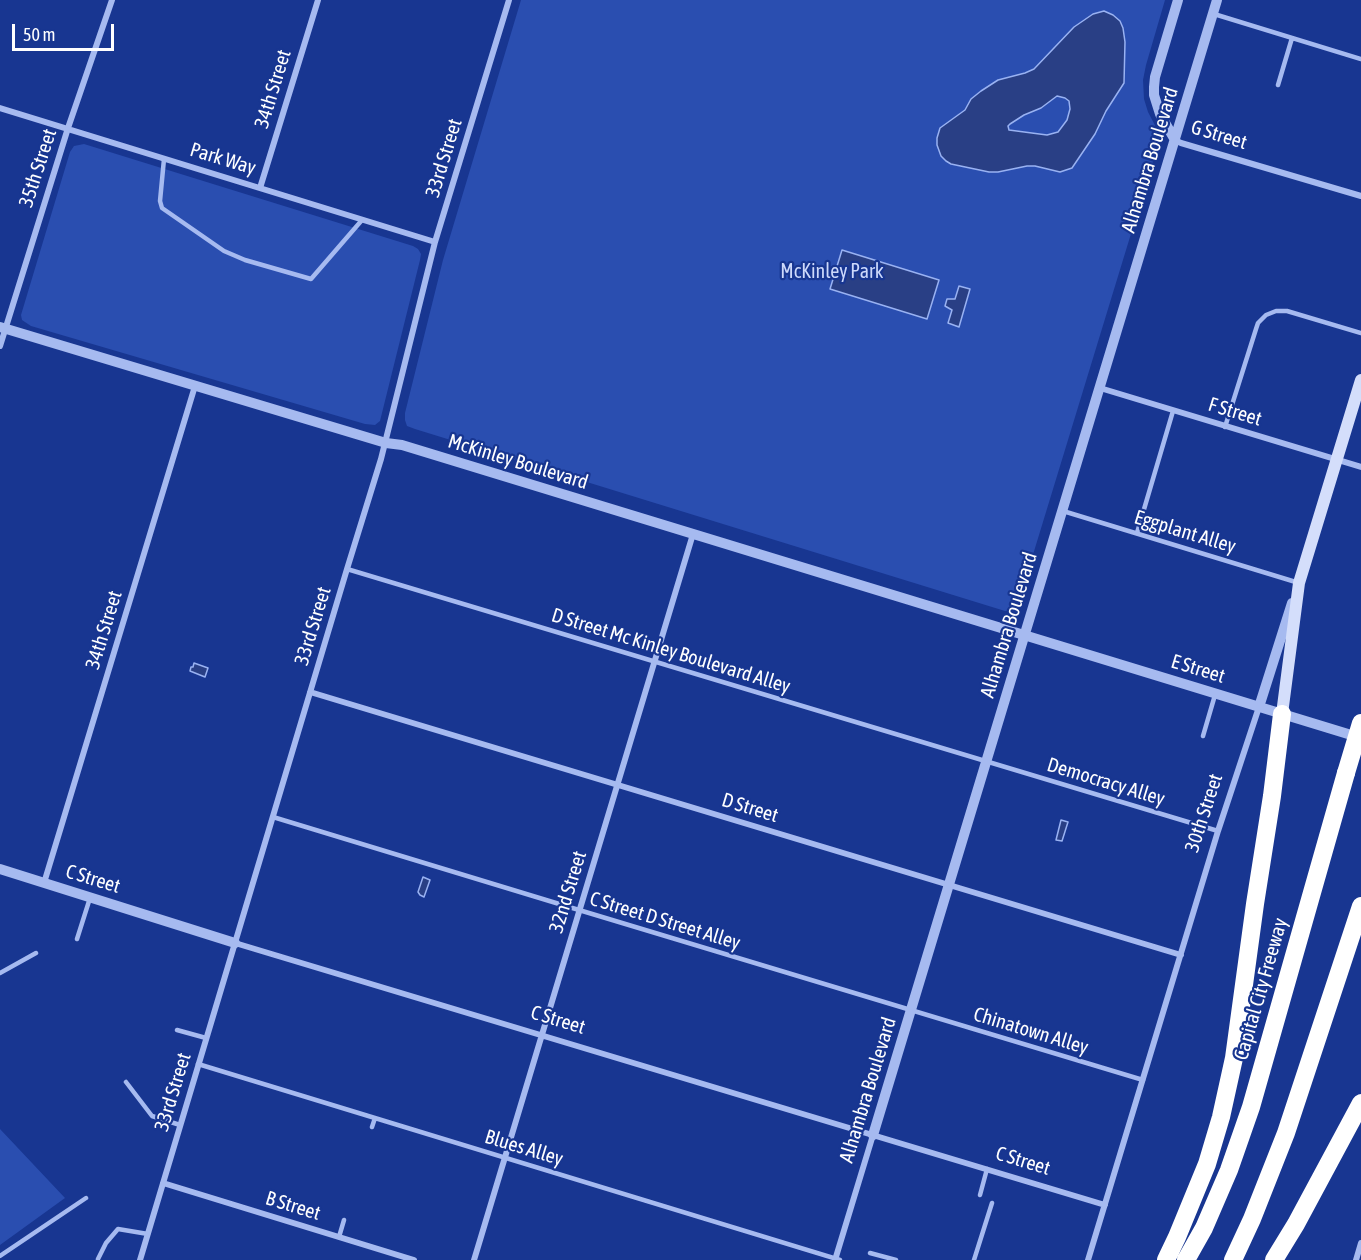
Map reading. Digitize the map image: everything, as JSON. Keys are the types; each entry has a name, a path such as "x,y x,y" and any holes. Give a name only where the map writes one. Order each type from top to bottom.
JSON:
{"highway":[{"path":"1166,1260 1207,1164 1232,1068 1282,714"},
{"name":"Capital City Freeway","path":"1186,1260 1204,1228 1229,1170 1251,1107 1361,723"},
{"path":"1233,1260 1252,1220 1286,1133 1361,906"},
{"path":"1274,1260 1361,1103"}],"main road":[{"name":"30th Street","path":"1299,583 1361,380"},
{"path":"1282,714 1299,583"}],"street":[{"name":"35th Street","path":"0,346 3,328 112,0"},
{"name":"34th Street","path":"260,188 318,0"},
{"name":"33rd Street","path":"140,1260 386,443 435,243 509,0"},
{"name":"G Street","path":"1178,0 1154,87 1160,114 1175,140 1361,196"},
{"name":"Alhambra Boulevard","path":"837,1260 1217,0"},
{"name":"Park Way","path":"0,108 435,243"},
{"name":"McKinley Boulevard","path":"3,328 386,443 402,445 1024,635"},
{"name":"34th Street","path":"44,883 195,386"},
{"name":"F Street","path":"1100,388 1361,468"},
{"name":"32nd Street","path":"474,1260 693,534"},
{"name":"30th Street","path":"1088,1260 1218,831 1299,583"},
{"name":"E Street","path":"1024,635 1361,738"},
{"name":"D Street","path":"310,692 1181,955"},
{"name":"C Street","path":"0,869 1105,1204"},
{"name":"B Street","path":"163,1184 414,1260"},
{"path":"1356,1260 1361,1243"}],"lane":[{"path":"1213,14 1361,59"},
{"path":"1278,85 1292,38"},
{"path":"164,159 160,201 162,207 224,251 253,263 310,279 362,220"},
{"path":"1225,427 1258,323 1262,318 1280,310 1294,312 1361,333"},
{"path":"1137,533 1173,411"},
{"name":"Eggplant Alley","path":"1062,511 1299,583"},
{"name":"D Street Mc Kinley Boulevard Alley","path":"347,569 986,762"},
{"path":"1203,736 1215,693"},
{"name":"Democracy Alley","path":"986,762 1218,831"},
{"name":"C Street D Street Alley","path":"273,817 911,1010"},
{"path":"77,939 90,897"},
{"path":"0,973 36,953"},
{"name":"Chinatown Alley","path":"911,1010 1143,1080"},
{"path":"177,1030 206,1038"},
{"name":"Blues Alley","path":"198,1064 837,1260"},
{"path":"126,1082 152,1116 180,1125"},
{"path":"372,1127 375,1118"},
{"path":"980,1195 987,1169"},
{"path":"0,1256 86,1198"},
{"path":"974,1260 992,1203"},
{"path":"339,1237 344,1220"},
{"path":"98,1259 118,1229 148,1234"},
{"path":"870,1252 896,1260"}],"green space":[{"name":"McKinley Park","path":"521,0 1165,0 1143,80 1144,99 1158,131 1159,142 1017,607 1005,611 407,426 405,413 443,260"},
{"path":"84,144 418,249 421,254 420,260 380,421 375,425 365,424 31,326 22,320 21,315 70,152 74,146"},
{"path":"0,1129 65,1198 0,1245"}],"shaded area":[{"path":"1104,11 1120,21 1125,42 1124,83 1106,111 1095,134 1072,168 1060,172 1027,166 989,172 951,164 941,156 937,145 940,128 965,110 971,99 998,80 1034,69 1074,27 1093,14","holes":["1057,96 1069,101 1070,109 1067,120 1058,132 1047,135 1009,130 1010,124 1041,108"]},
{"path":"842,250 939,280 927,319 830,289"},
{"path":"959,286 970,289 959,327 948,323 952,310 945,306 947,299 955,299"},
{"path":"194,663 208,668 205,677 190,671"},
{"path":"1061,820 1068,822 1062,841 1056,840"},
{"path":"423,877 430,880 424,897 418,892"}]}
